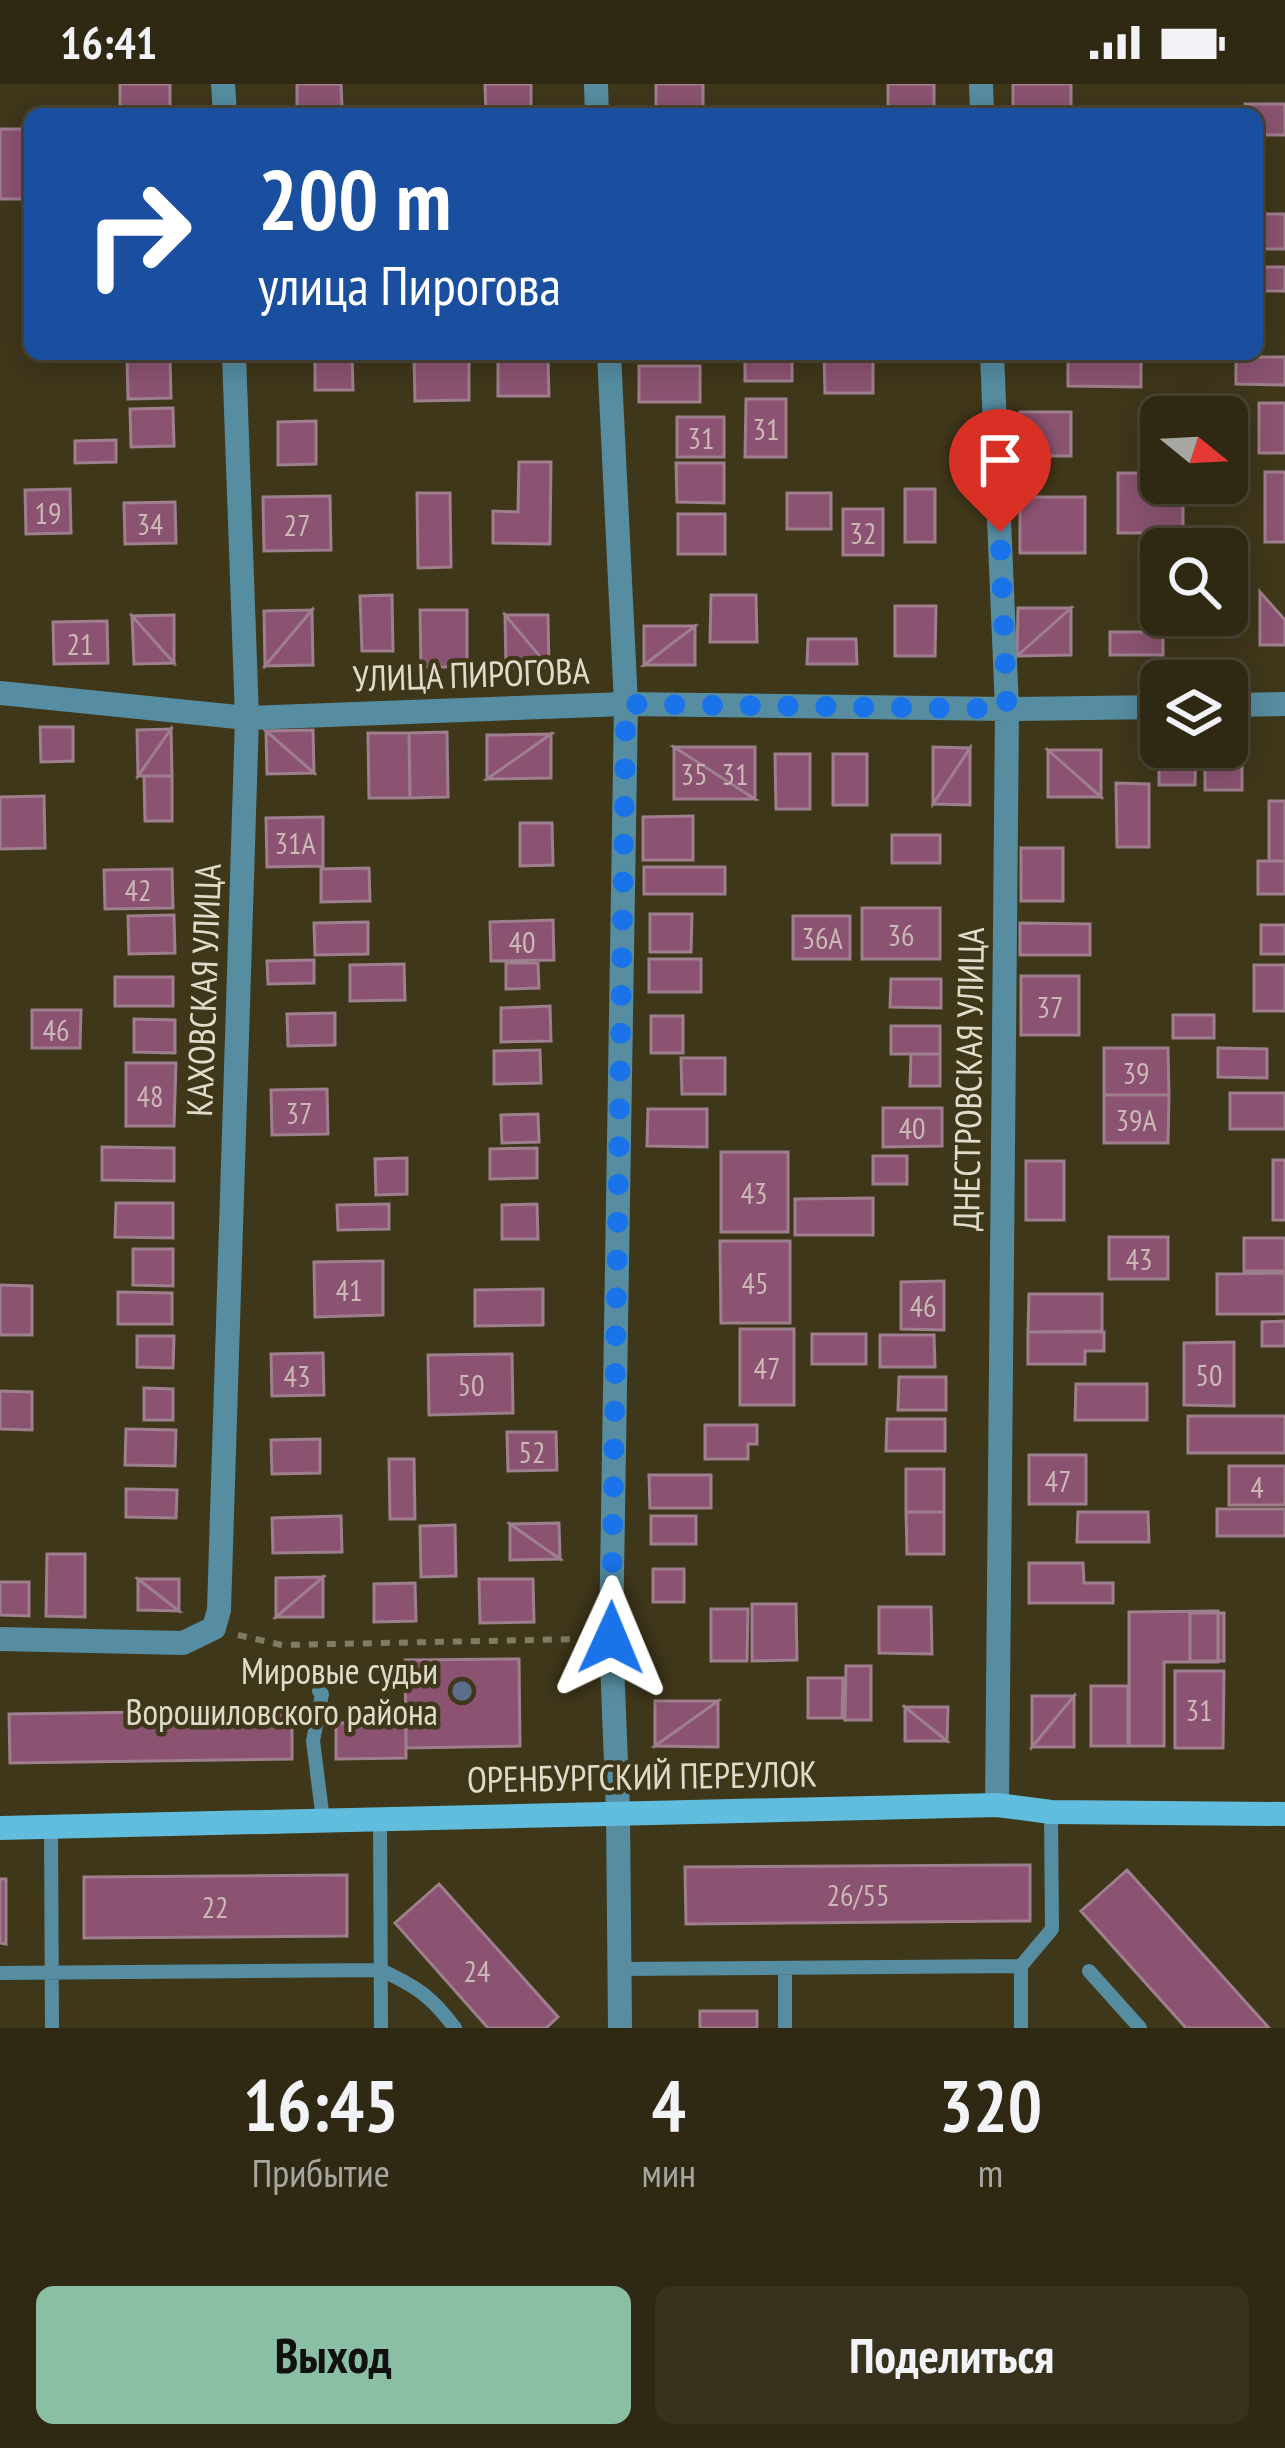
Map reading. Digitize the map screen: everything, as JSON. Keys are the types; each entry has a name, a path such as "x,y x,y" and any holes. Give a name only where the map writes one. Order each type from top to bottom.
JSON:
{"street":[{"name":"КАХОВСКАЯ УЛИЦА","path":"214,1628 222,1542 247,718 234,360"},
{"path":"609,360 626,704 611,1638 620,2028"},
{"name":"ДНЕСТРОВСКАЯ УЛИЦА","path":"992,360 1007,709 997,1805"},
{"name":"УЛИЦА ПИРОГОВА","path":"0,693 247,718 626,704 1140,706"},
{"path":"1248,705 1285,704"},
{"path":"0,1639 183,1643 214,1628"},
{"name":"ОРЕНБУРГСКИЙ ПЕРЕУЛОК","path":"0,1828 997,1805 1051,1812 1285,1814"}],"lane":[{"path":"319,1691 313,1742 323,1820"},
{"path":"1021,2028 1021,1966 1052,1930 1051,1812"},
{"path":"380,1818 381,2028"},
{"path":"51,1827 52,2028"},
{"path":"619,1969 1021,1966"},
{"path":"785,1968 785,2028"},
{"path":"0,1972 381,1970 435,2002 455,2028"},
{"path":"1089,1971 1140,2028"}],"path":[{"path":"214,1628 282,1645 611,1638"}],"building":[{"path":"120,84 170,84 170,108 120,108"},
{"path":"297,84 341,84 342,107 297,108"},
{"path":"485,84 531,84 531,108 486,108"},
{"path":"656,84 703,84 703,108 656,108"},
{"path":"888,84 934,84 934,108 888,108"},
{"path":"1013,84 1071,84 1071,108 1013,108"},
{"path":"1245,104 1285,104 1285,135 1263,135 1263,108 1245,108"},
{"path":"0,129 24,129 24,199 0,199"},
{"path":"1263,214 1285,214 1285,249 1263,249"},
{"path":"1263,267 1285,267 1285,291 1263,291"},
{"path":"1285,357 1285,385 1236,384 1236,360"},
{"path":"127,360 170,360 171,398 128,399"},
{"path":"315,360 352,360 353,390 315,390"},
{"path":"414,360 469,360 469,400 415,401"},
{"path":"498,360 548,360 549,396 498,396"},
{"path":"745,360 792,360 792,381 745,381"},
{"path":"824,360 873,360 873,393 825,393"},
{"path":"1068,360 1141,360 1141,387 1068,386"},
{"path":"639,366 700,366 700,402 639,402"},
{"path":"746,399 786,399 786,457 745,457"},
{"path":"1259,403 1285,403 1285,453 1259,453"},
{"path":"173,408 174,446 131,447 130,409"},
{"path":"1020,412 1071,412 1071,456 1020,456"},
{"path":"677,417 724,417 724,457 677,457"},
{"path":"316,421 316,464 278,465 278,422"},
{"path":"116,440 116,462 75,463 75,441"},
{"path":"519,462 551,462 550,544 493,543 493,511 518,512"},
{"path":"676,463 724,463 724,503 677,502"},
{"path":"1265,472 1285,472 1285,542 1265,542"},
{"path":"1118,473 1140,473 1140,504 1183,504 1183,528 1118,533"},
{"path":"70,489 71,533 26,534 25,490"},
{"path":"905,489 935,489 935,542 905,542"},
{"path":"417,493 450,493 451,567 418,568"},
{"path":"787,493 831,493 831,529 787,529"},
{"path":"330,496 331,550 264,551 263,497"},
{"path":"1020,497 1085,497 1085,553 1020,553"},
{"path":"175,502 176,543 125,544 124,503"},
{"path":"843,509 883,509 883,555 843,555"},
{"path":"678,514 725,514 725,554 678,554"},
{"path":"1260,592 1285,620 1285,645 1260,645"},
{"path":"392,595 393,651 362,651 360,596"},
{"path":"711,595 756,595 757,642 710,642"},
{"path":"895,606 936,606 935,656 895,656"},
{"path":"1018,608 1071,608 1017,656"},
{"path":"1071,608 1071,655 1017,656"},
{"path":"312,610 265,666 264,611"},
{"path":"312,610 313,665 265,666"},
{"path":"420,610 467,610 467,666 421,668"},
{"path":"174,615 174,663 132,616"},
{"path":"505,615 549,667 506,668"},
{"path":"505,615 548,615 549,667"},
{"path":"132,616 174,663 134,664"},
{"path":"107,621 108,663 54,664 53,622"},
{"path":"644,626 695,626 644,665"},
{"path":"695,626 695,665 644,665"},
{"path":"1110,632 1163,636 1163,655 1110,655"},
{"path":"808,639 856,639 857,664 807,664"},
{"path":"40,727 73,727 73,761 41,762"},
{"path":"171,729 172,776 138,776"},
{"path":"171,729 138,776 137,730"},
{"path":"313,730 314,773 266,731"},
{"path":"266,731 314,773 267,774"},
{"path":"447,732 448,797 410,798 409,733"},
{"path":"368,733 409,733 410,798 369,798"},
{"path":"551,734 551,778 487,779"},
{"path":"551,734 487,779 487,735"},
{"path":"674,747 755,747 755,799"},
{"path":"674,747 755,799 674,799"},
{"path":"933,747 970,748 933,804"},
{"path":"970,748 970,805 933,804"},
{"path":"1048,750 1101,750 1101,797"},
{"path":"1048,750 1101,797 1048,797"},
{"path":"775,754 810,754 810,809 776,809"},
{"path":"833,754 867,754 867,805 833,805"},
{"path":"1159,768 1195,768 1195,785 1159,785"},
{"path":"1205,768 1242,768 1242,790 1205,790"},
{"path":"144,776 172,776 172,821 145,821"},
{"path":"1116,783 1149,784 1149,847 1117,847"},
{"path":"44,796 45,848 0,849 0,797"},
{"path":"1269,801 1285,801 1285,861 1269,861"},
{"path":"693,816 693,860 643,860 643,817"},
{"path":"323,817 323,866 267,867 266,818"},
{"path":"520,823 552,823 553,865 520,866"},
{"path":"892,835 940,835 940,863 892,863"},
{"path":"1021,848 1063,848 1063,901 1021,901"},
{"path":"1258,861 1285,861 1285,894 1258,894"},
{"path":"644,867 725,867 725,894 644,894"},
{"path":"369,868 370,901 321,902 321,869"},
{"path":"172,869 173,908 105,909 104,870"},
{"path":"862,908 940,908 940,959 862,959"},
{"path":"650,914 692,914 691,952 650,952"},
{"path":"174,915 175,953 129,954 128,916"},
{"path":"793,916 850,916 850,959 793,959"},
{"path":"553,920 554,960 491,961 490,922"},
{"path":"368,922 368,954 315,955 314,923"},
{"path":"1020,923 1090,924 1090,955 1020,955"},
{"path":"1261,925 1285,925 1285,954 1261,954"},
{"path":"649,959 701,959 701,992 649,992"},
{"path":"314,960 314,983 268,984 267,961"},
{"path":"506,963 538,963 539,988 506,989"},
{"path":"404,964 405,1000 350,1001 350,965"},
{"path":"1254,965 1285,965 1285,1011 1254,1011"},
{"path":"1021,976 1079,976 1079,1035 1021,1035"},
{"path":"115,977 173,977 173,1006 115,1006"},
{"path":"891,979 941,979 941,1008 890,1007"},
{"path":"550,1006 551,1041 501,1042 501,1008"},
{"path":"32,1010 81,1010 80,1048 32,1048"},
{"path":"335,1013 335,1045 288,1046 287,1014"},
{"path":"1173,1015 1214,1015 1214,1038 1173,1038"},
{"path":"651,1016 683,1016 683,1053 651,1053"},
{"path":"134,1019 175,1020 175,1053 134,1052"},
{"path":"891,1026 940,1026 940,1054 891,1054"},
{"path":"1104,1048 1168,1048 1169,1095 1104,1095"},
{"path":"1218,1048 1267,1049 1267,1078 1218,1077"},
{"path":"540,1050 541,1083 494,1084 494,1051"},
{"path":"911,1054 940,1054 940,1086 910,1086"},
{"path":"681,1058 725,1058 725,1094 682,1094"},
{"path":"126,1063 176,1063 174,1126 126,1126"},
{"path":"327,1089 328,1134 272,1135 271,1090"},
{"path":"1230,1093 1285,1093 1285,1129 1230,1129"},
{"path":"1104,1095 1169,1095 1168,1143 1104,1143"},
{"path":"883,1108 942,1108 942,1146 883,1147"},
{"path":"648,1109 707,1109 707,1147 647,1146"},
{"path":"538,1114 539,1142 502,1143 501,1115"},
{"path":"102,1147 174,1148 174,1181 102,1180"},
{"path":"537,1148 537,1178 490,1179 490,1149"},
{"path":"721,1152 788,1152 788,1232 721,1232"},
{"path":"873,1156 907,1156 907,1184 873,1184"},
{"path":"407,1158 407,1194 376,1195 375,1159"},
{"path":"1273,1160 1285,1160 1285,1220 1273,1220"},
{"path":"1026,1161 1064,1161 1064,1220 1026,1220"},
{"path":"873,1198 873,1235 795,1235 795,1199"},
{"path":"116,1203 173,1203 173,1238 115,1237"},
{"path":"389,1204 389,1229 338,1230 337,1205"},
{"path":"537,1204 538,1239 502,1239 502,1205"},
{"path":"1109,1237 1168,1237 1168,1279 1109,1279"},
{"path":"1244,1238 1285,1238 1285,1271 1244,1271"},
{"path":"720,1241 790,1241 790,1323 721,1323"},
{"path":"133,1249 173,1249 173,1286 133,1285"},
{"path":"383,1261 383,1315 315,1317 314,1262"},
{"path":"1285,1273 1285,1314 1217,1314 1217,1274"},
{"path":"944,1281 944,1330 901,1329 901,1282"},
{"path":"0,1285 32,1286 32,1335 0,1335"},
{"path":"543,1289 543,1325 475,1326 475,1290"},
{"path":"118,1292 172,1293 172,1324 118,1324"},
{"path":"1029,1294 1102,1294 1102,1331 1028,1332"},
{"path":"1285,1321 1285,1346 1262,1346 1262,1322"},
{"path":"740,1329 794,1329 794,1405 740,1405"},
{"path":"1028,1332 1104,1332 1104,1351 1085,1351 1085,1364 1028,1364"},
{"path":"812,1334 866,1334 866,1364 812,1364"},
{"path":"880,1335 934,1335 935,1367 880,1367"},
{"path":"137,1336 174,1336 173,1368 137,1367"},
{"path":"1234,1342 1234,1406 1184,1405 1184,1343"},
{"path":"323,1353 324,1395 272,1396 271,1354"},
{"path":"512,1354 513,1413 429,1415 428,1355"},
{"path":"899,1377 946,1377 946,1410 898,1410"},
{"path":"1076,1384 1147,1384 1147,1420 1075,1420"},
{"path":"144,1388 173,1389 173,1420 144,1420"},
{"path":"0,1391 32,1392 32,1430 0,1429"},
{"path":"1188,1416 1285,1416 1285,1453 1188,1453"},
{"path":"887,1419 945,1419 945,1451 886,1451"},
{"path":"705,1425 757,1425 757,1444 748,1444 748,1459 705,1459"},
{"path":"126,1429 176,1430 175,1466 125,1465"},
{"path":"507,1432 556,1432 557,1470 508,1471"},
{"path":"320,1439 320,1473 272,1474 271,1440"},
{"path":"1029,1455 1086,1455 1086,1504 1029,1504"},
{"path":"389,1459 414,1459 415,1519 390,1519"},
{"path":"1229,1466 1285,1466 1285,1505 1229,1505"},
{"path":"906,1469 944,1469 944,1512 906,1512"},
{"path":"649,1475 711,1475 711,1508 650,1508"},
{"path":"126,1489 177,1490 176,1518 126,1517"},
{"path":"1217,1509 1285,1509 1285,1536 1217,1536"},
{"path":"906,1512 944,1512 944,1554 907,1554"},
{"path":"1078,1512 1148,1512 1149,1542 1077,1542"},
{"path":"341,1516 342,1552 273,1553 272,1518"},
{"path":"651,1516 696,1516 696,1544 651,1544"},
{"path":"559,1523 560,1559 510,1524"},
{"path":"510,1524 560,1559 510,1560"},
{"path":"455,1525 456,1576 421,1577 420,1526"},
{"path":"47,1554 85,1554 85,1617 46,1616"},
{"path":"1029,1563 1083,1563 1084,1583 1113,1583 1113,1603 1029,1603"},
{"path":"653,1569 684,1569 684,1602 653,1602"},
{"path":"323,1577 276,1617 276,1578"},
{"path":"323,1577 323,1617 276,1617"},
{"path":"138,1579 179,1611 138,1610"},
{"path":"138,1579 179,1579 179,1611"},
{"path":"479,1579 533,1579 534,1622 480,1623"},
{"path":"0,1582 29,1582 29,1616 0,1615"},
{"path":"415,1583 416,1621 374,1622 374,1584"},
{"path":"752,1604 796,1604 797,1660 752,1661"},
{"path":"879,1607 931,1607 932,1654 879,1653"},
{"path":"711,1609 748,1609 747,1661 711,1661"},
{"path":"1218,1611 1218,1662 1164,1662 1164,1746 1129,1746 1129,1612"},
{"path":"1190,1613 1224,1613 1224,1661 1190,1661"},
{"name":"Мировые судьи Ворошиловского района","path":"519,1659 520,1746 406,1748 405,1660"},
{"path":"846,1666 871,1666 871,1720 845,1720"},
{"path":"1175,1671 1224,1671 1223,1748 1175,1748"},
{"path":"808,1678 843,1678 842,1718 808,1718"},
{"path":"1091,1686 1128,1686 1128,1746 1091,1746"},
{"path":"1032,1696 1074,1696 1032,1747"},
{"path":"1074,1696 1074,1747 1032,1747"},
{"path":"655,1701 718,1701 655,1746"},
{"path":"718,1701 718,1747 655,1746"},
{"path":"905,1707 947,1741 905,1741"},
{"path":"905,1707 948,1707 947,1741"},
{"path":"292,1710 292,1759 10,1763 9,1714"},
{"path":"406,1722 406,1758 336,1759 336,1723"},
{"path":"1030,1865 1030,1921 686,1924 685,1867"},
{"path":"1127,1870 1269,2028 1186,2028 1081,1911"},
{"path":"347,1875 347,1936 84,1938 84,1877"},
{"path":"0,1879 6,1879 6,1944 0,1943"},
{"path":"439,1884 558,2017 546,2028 488,2028 395,1923"},
{"path":"700,2011 757,2011 757,2028 700,2028"}],"place":[{"name":"Мировые судьи Ворошиловского района","path":"462,1691"}],"route":[{"path":"611,1638 626,704 1007,709 1000,532"}]}
